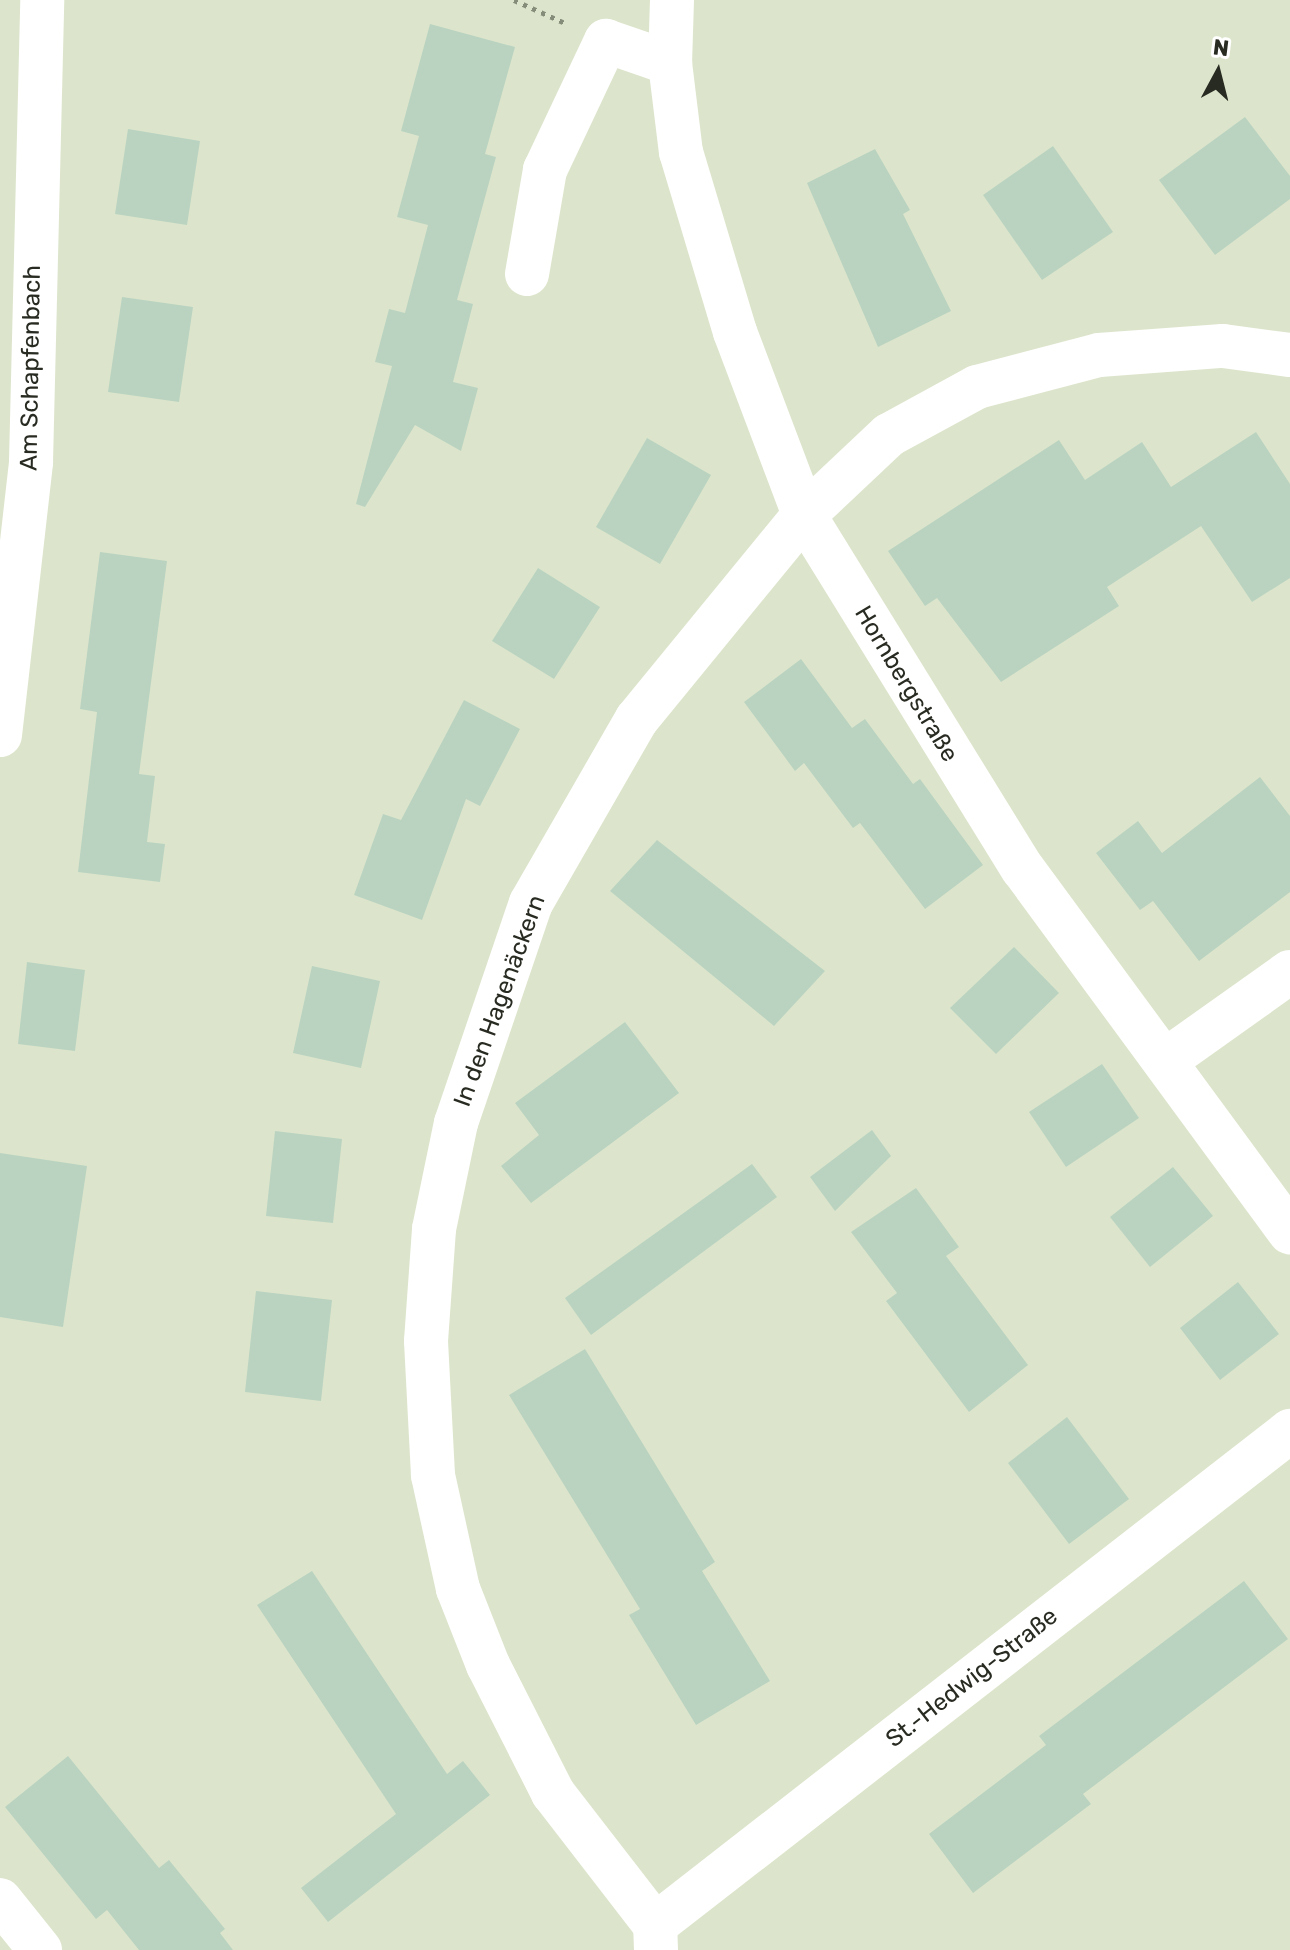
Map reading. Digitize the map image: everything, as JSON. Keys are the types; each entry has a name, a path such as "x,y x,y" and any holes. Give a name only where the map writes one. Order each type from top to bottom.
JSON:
{"street":[{"name":"Am Schapfenbach","path":"0,735 31,462 42,0"},
{"name":"Hornbergstraße","path":"672,0 670,63 681,152 730,317 804,515 1023,869 1290,1233"},
{"path":"527,274 545,170 606,41 670,63"},
{"name":"In den Hagenäckern","path":"656,1938 553,1793 458,1589 433,1475 426,1341 434,1229 456,1123 531,903 637,719 804,515 889,435 977,387 1099,355 1223,346 1290,355"},
{"path":"1166,1060 1290,972"},
{"name":"St.-Hedwig-Straße","path":"656,1938 1290,1431"},
{"path":"0,1900 40,1950"}],"path":[{"path":"514,0 606,41"}],"building":[{"path":"430,24 515,47 485,154 496,157 457,300 473,304 453,382 478,388 461,451 415,425 365,507 356,504 392,366 375,362 389,309 405,313 428,225 397,217 419,136 401,131"},
{"path":"1245,117 1290,176 1290,199 1215,255 1159,180"},
{"path":"128,129 200,141 187,225 115,214"},
{"path":"1053,146 1113,232 1042,280 983,195"},
{"path":"875,149 910,210 903,214 951,311 878,347 807,183"},
{"path":"122,297 193,307 179,402 108,392"},
{"path":"1256,432 1290,484 1290,578 1252,602 1201,526 1107,587 1119,606 1001,682 937,598 925,606 888,551 1059,440 1085,480 1142,442 1171,487"},
{"path":"647,438 711,475 660,564 596,527"},
{"path":"100,552 167,561 139,774 155,776 147,842 165,844 160,882 78,872 97,712 80,709"},
{"path":"538,568 600,607 554,679 492,641"},
{"path":"801,659 852,728 865,719 913,784 920,779 983,865 925,909 860,823 853,828 804,763 795,771 744,702"},
{"path":"464,700 520,729 480,806 466,799 422,920 354,895 383,814 401,820"},
{"path":"1260,777 1290,816 1290,892 1199,961 1153,901 1140,910 1096,853 1138,821 1162,853"},
{"path":"657,840 825,971 774,1026 610,891"},
{"path":"1014,947 1059,993 996,1054 950,1008"},
{"path":"27,962 85,970 75,1051 18,1044"},
{"path":"312,966 380,981 361,1068 293,1053"},
{"path":"625,1022 679,1093 531,1203 501,1166 539,1135 515,1103"},
{"path":"1102,1064 1139,1118 1066,1167 1029,1112"},
{"path":"872,1130 891,1156 835,1211 810,1177"},
{"path":"275,1131 342,1139 333,1223 266,1216"},
{"path":"0,1153 87,1166 63,1327 0,1317"},
{"path":"752,1164 777,1197 591,1335 565,1298"},
{"path":"1173,1167 1213,1216 1150,1267 1110,1217"},
{"path":"916,1188 959,1247 946,1256 1028,1365 969,1412 886,1301 897,1293 851,1232"},
{"path":"1238,1282 1279,1334 1220,1380 1180,1328"},
{"path":"256,1291 332,1300 321,1401 245,1392"},
{"path":"585,1349 715,1562 702,1571 770,1681 696,1725 629,1615 640,1609 509,1395"},
{"path":"1067,1417 1129,1499 1069,1544 1008,1463"},
{"path":"312,1571 447,1774 463,1761 490,1795 328,1922 301,1888 396,1814 257,1605"},
{"path":"1244,1581 1288,1639 1083,1794 1091,1804 973,1893 929,1834 1046,1745 1039,1736"},
{"path":"68,1756 159,1868 169,1860 225,1929 220,1933 233,1950 139,1950 107,1910 96,1919 5,1807"}]}
